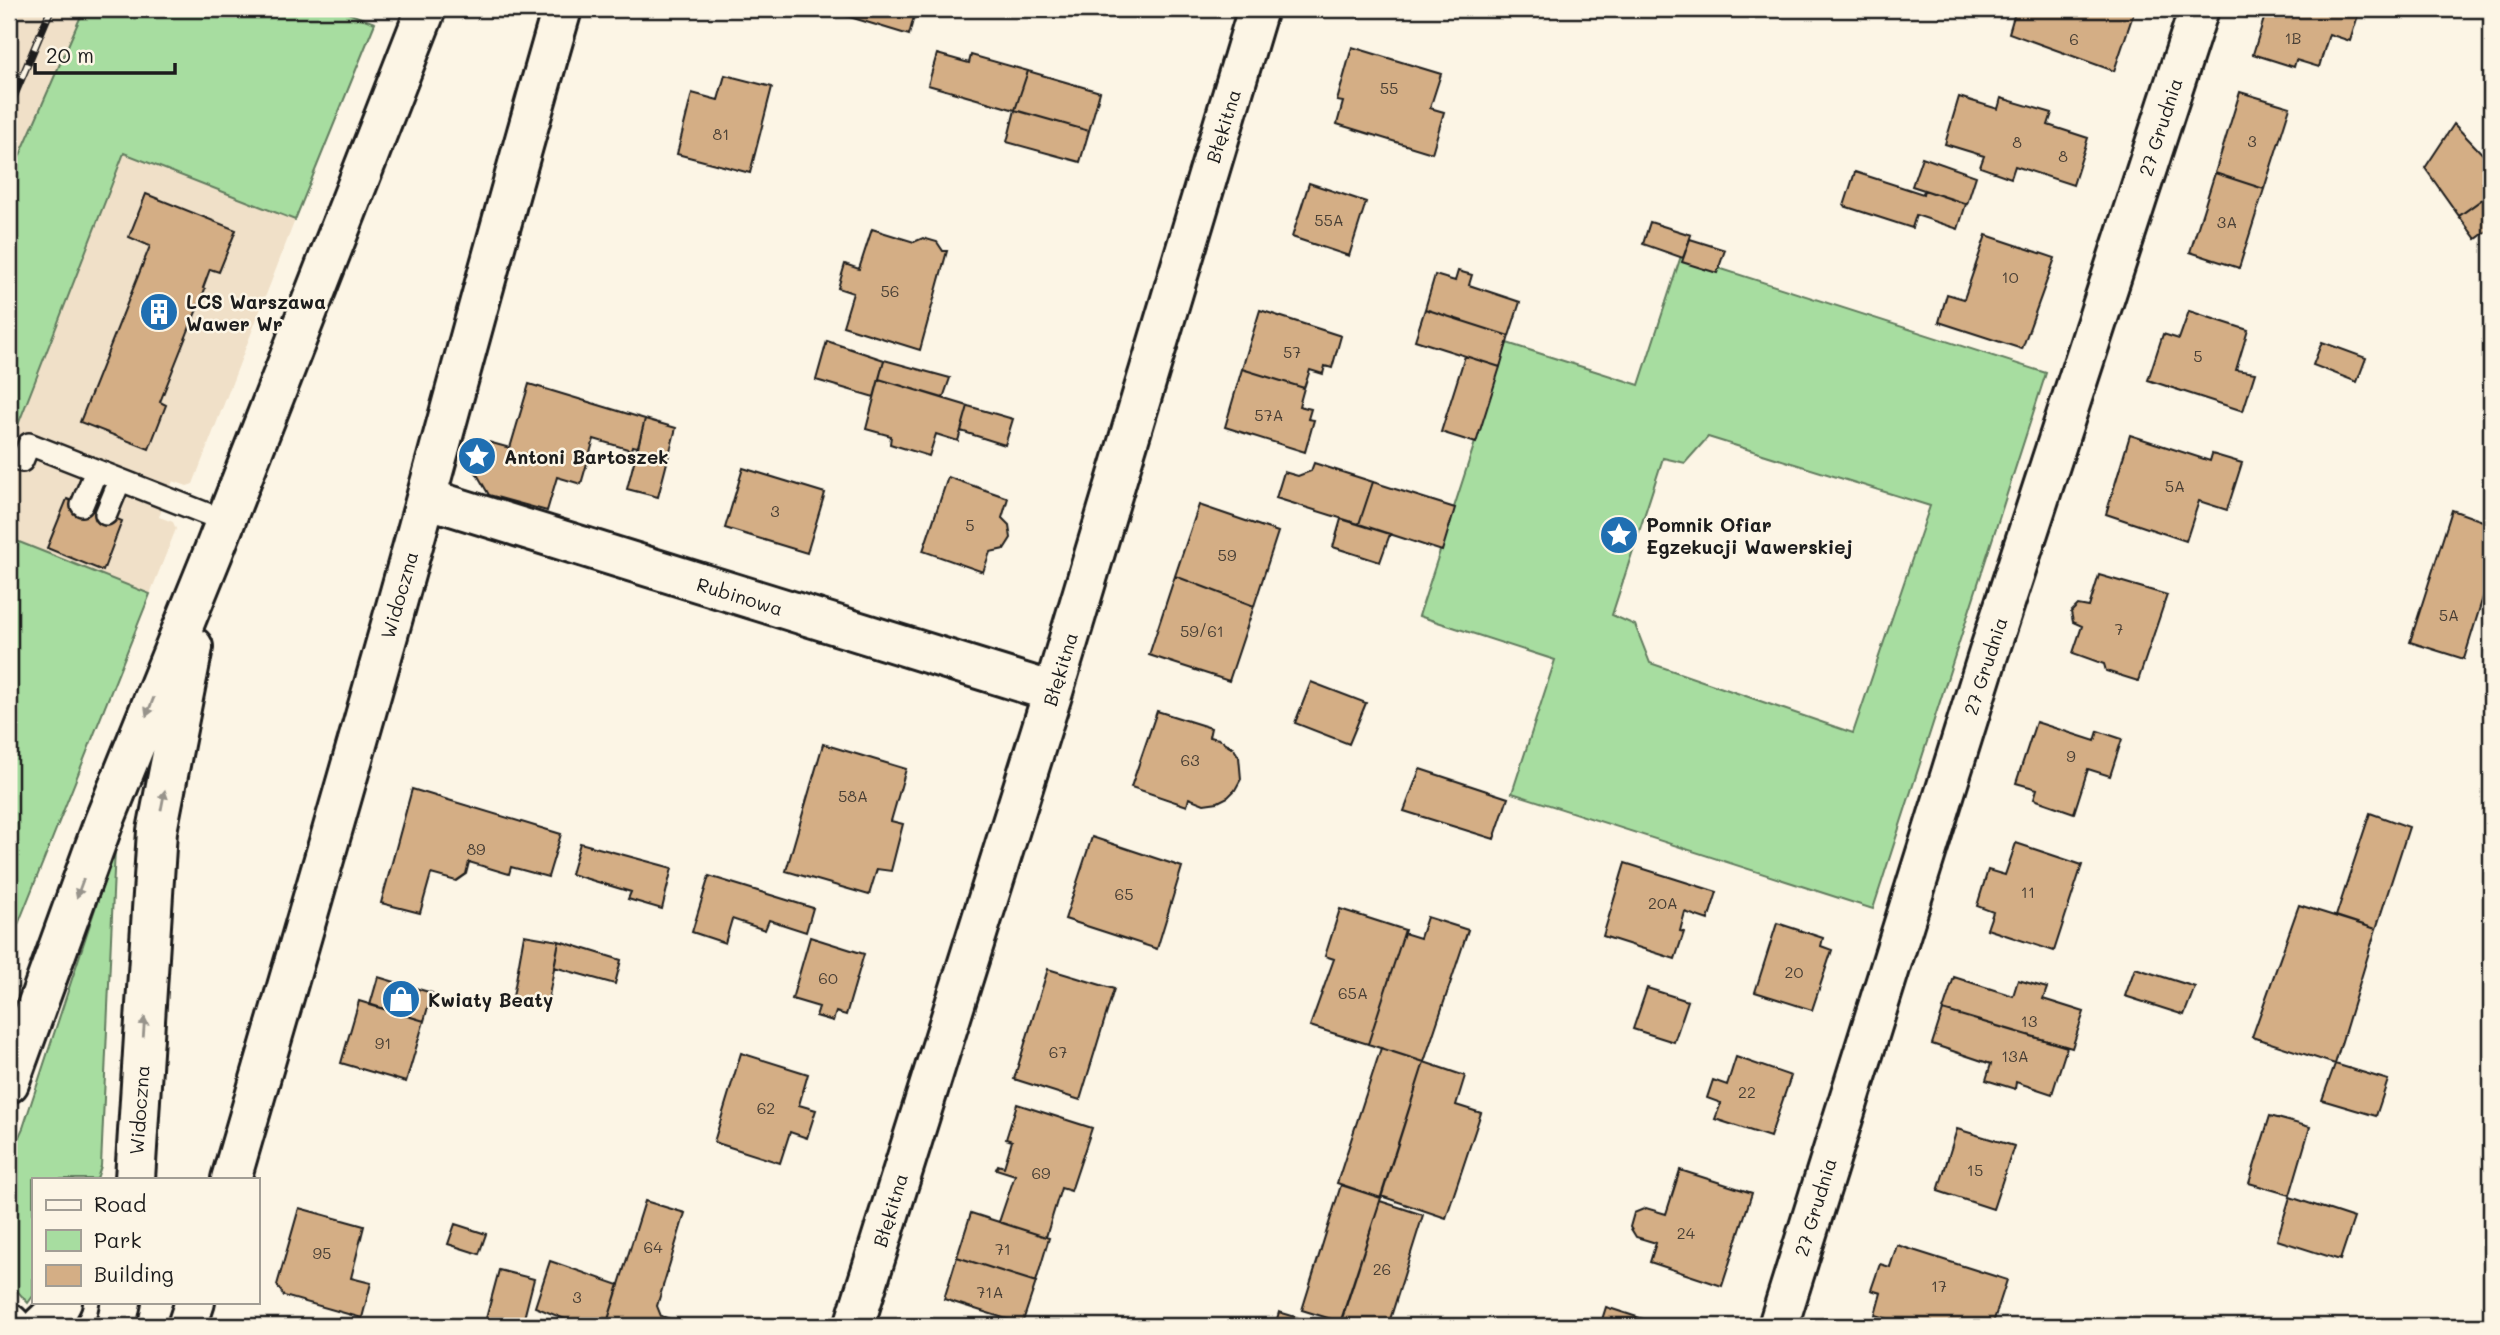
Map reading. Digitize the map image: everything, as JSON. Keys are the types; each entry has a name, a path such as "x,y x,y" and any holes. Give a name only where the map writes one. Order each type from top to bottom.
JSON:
{"street":[{"name":"Widoczna","path":"9,1083 103,824 426,9"},
{"name":"Widoczna","path":"231,1178 327,852 562,9"},
{"name":"Błękitna","path":"853,1326 1053,692 1258,9"},
{"name":"27 Grudnia","path":"1778,1326 1988,655 2199,9"},
{"name":"Rubinowa","path":"426,498 1053,692"},
{"name":"Widoczna","path":"133,1176 157,831 219,537"},
{"path":"41,1326 61,1304"},
{"path":"116,1326 121,1304"}],"lane":[{"path":"22,461 29,444 120,480 219,537"},
{"path":"82,505 96,471"},
{"path":"106,514 120,480"}],"shaded area":[{"path":"9,9 84,9 37,115 295,220 193,484 187,486 173,481 159,517 173,522 176,529 150,594 9,539"}],"green space":[{"path":"84,9 337,9 375,23 295,220 124,153 9,448 9,180"},
{"path":"1681,256 2046,373 1873,909 1512,793 1555,660 1419,616 1507,343 1639,385","holes":["1708,437 1930,506 1853,733 1650,663 1635,625 1612,615 1663,458 1685,463"]},
{"path":"9,538 150,594 9,947"},
{"path":"115,848 101,1166 97,1178 32,1178 32,1297 28,1303 9,1282 9,1158 23,1128"}],"building":[{"path":"842,9 916,9 909,35 840,14"},
{"path":"2016,9 2135,9 2114,71 2009,33"},
{"path":"2267,9 2360,9 2350,41 2329,34 2319,67 2296,60 2294,67 2253,54"},
{"path":"1352,47 1441,74 1430,108 1444,112 1432,153 1337,124 1343,102 1337,101"},
{"path":"937,54 969,63 971,55 1028,71 1015,110 928,85"},
{"path":"1028,71 1100,92 1089,131 1015,110"},
{"path":"725,75 772,87 750,173 677,154 692,93 718,100"},
{"path":"2240,92 2290,107 2264,189 2215,173"},
{"path":"1959,97 1998,109 2001,98 2052,113 2048,125 2088,138 2073,185 2015,166 2011,178 1980,167 1984,156 1945,144"},
{"path":"1015,110 1089,131 1080,162 1007,142"},
{"path":"2454,124 2491,163 2487,167 2491,173 2491,193 2459,216 2425,168"},
{"path":"1922,157 1976,176 1967,204 1912,186"},
{"path":"1855,172 1923,194 1924,190 1966,204 1958,229 1916,215 1912,228 1844,206"},
{"path":"2215,173 2264,189 2239,268 2190,252"},
{"path":"1309,183 1366,202 1349,256 1292,237"},
{"path":"2491,193 2491,228 2476,239 2459,216"},
{"name":"LCS Warszawa Wawer Wr","path":"146,194 236,230 219,272 210,269 203,288 205,289 160,402 166,405 149,449 80,422 150,246 129,237"},
{"path":"1650,222 1691,235 1683,258 1643,244"},
{"path":"872,229 914,242 923,238 937,242 943,251 947,251 920,350 843,326 853,293 838,288 845,264 859,269"},
{"path":"1986,235 2055,258 2022,349 1939,322 1947,294 1964,299"},
{"path":"1690,239 1725,250 1717,273 1682,262"},
{"path":"1458,271 1472,275 1469,285 1520,302 1509,336 1425,309 1435,275 1455,281"},
{"path":"1425,309 1509,336 1500,367 1415,340"},
{"path":"1260,310 1341,336 1332,368 1325,366 1323,374 1310,370 1304,388 1242,369"},
{"path":"2189,311 2248,330 2236,370 2255,373 2243,411 2148,380 2163,334 2179,339"},
{"path":"827,341 884,360 874,397 816,380"},
{"path":"2322,342 2366,358 2357,382 2313,365"},
{"path":"1465,356 1500,367 1476,443 1441,432"},
{"path":"884,360 950,378 943,398 879,379"},
{"path":"1242,369 1304,388 1299,406 1311,409 1308,419 1314,420 1305,452 1225,427"},
{"path":"879,379 968,406 958,441 936,434 929,456 890,444 891,436 866,429"},
{"path":"529,384 645,419 638,447 632,446 631,450 594,439 581,484 557,477 547,511 489,495 474,469 481,440 510,448"},
{"path":"968,406 1013,419 1005,445 961,431"},
{"path":"645,419 676,428 658,497 627,489"},
{"path":"2130,435 2210,461 2212,454 2242,463 2227,510 2199,501 2186,541 2106,514"},
{"path":"1314,463 1373,482 1359,524 1276,498 1284,472 1298,476 1311,471"},
{"path":"743,468 825,493 807,553 725,528"},
{"path":"948,477 1008,498 1002,518 1009,525 1011,538 1004,549 990,552 983,572 923,551"},
{"path":"1373,482 1455,508 1442,551 1359,524"},
{"path":"67,499 122,521 103,571 47,548"},
{"path":"1199,505 1278,532 1254,606 1175,576"},
{"path":"2452,510 2491,524 2491,571 2464,659 2410,642"},
{"path":"1341,519 1390,534 1380,562 1333,547"},
{"path":"2099,575 2167,595 2138,681 2106,671 2104,664 2073,653 2082,626 2073,622 2071,612 2078,605 2089,607"},
{"path":"1175,576 1254,606 1229,681 1149,655"},
{"path":"1311,682 1366,703 1349,744 1295,723"},
{"path":"1157,711 1211,728 1209,737 1219,739 1234,749 1239,757 1241,779 1228,797 1204,804 1189,798 1187,806 1131,787"},
{"path":"2036,722 2095,741 2098,731 2122,739 2110,776 2088,769 2074,813 2034,799 2037,789 2016,783"},
{"path":"823,744 906,769 891,821 903,824 891,871 877,869 869,895 786,871"},
{"path":"1420,769 1508,798 1494,839 1404,811"},
{"path":"412,789 561,834 548,877 511,867 509,874 469,862 466,874 456,881 431,874 420,913 381,903"},
{"path":"2370,813 2409,827 2376,929 2336,916"},
{"path":"1092,837 1182,867 1157,949 1065,919"},
{"path":"580,843 672,868 662,909 628,899 631,892 571,874"},
{"path":"2016,843 2082,865 2054,951 1987,929 1993,912 1977,906 1988,870 2005,875"},
{"path":"1625,863 1717,892 1708,920 1685,912 1680,931 1684,932 1675,959 1603,936"},
{"path":"709,876 813,908 806,932 769,920 765,930 732,919 725,943 692,932"},
{"path":"2299,905 2376,929 2335,1064 2252,1037"},
{"path":"1340,909 1405,930 1368,1044 1310,1026 1334,959 1325,956"},
{"path":"1427,917 1468,930 1424,1062 1368,1044 1404,933 1420,938"},
{"path":"1777,923 1823,938 1821,946 1832,950 1812,1010 1755,992"},
{"path":"524,935 559,941 547,1007 513,997"},
{"path":"810,937 864,954 846,1015 836,1012 833,1021 816,1016 819,1007 792,999"},
{"path":"559,941 621,960 615,984 554,967"},
{"path":"2135,968 2195,987 2184,1015 2125,996"},
{"path":"1048,969 1114,989 1080,1100 1014,1079"},
{"name":"Kwiaty Beaty","path":"378,977 432,993 424,1021 370,1005"},
{"path":"1954,977 2013,996 2018,980 2047,988 2043,999 2084,1012 2072,1048 1943,1010"},
{"path":"1647,988 1688,1001 1674,1042 1633,1029"},
{"path":"359,1001 424,1021 406,1082 341,1063"},
{"path":"1943,1010 2067,1047 2052,1094 2016,1082 2015,1089 1986,1080 1991,1064 1932,1044"},
{"path":"1381,1048 1424,1062 1381,1198 1337,1183"},
{"path":"741,1053 808,1074 799,1105 816,1110 807,1138 790,1132 780,1163 714,1142"},
{"path":"1736,1057 1791,1076 1770,1137 1715,1119 1721,1103 1707,1098 1713,1080 1727,1085"},
{"path":"1424,1062 1465,1076 1456,1105 1481,1113 1446,1218 1381,1196"},
{"path":"2335,1064 2388,1080 2376,1116 2322,1100"},
{"path":"1017,1104 1092,1128 1071,1191 1061,1188 1046,1237 999,1222 1015,1175 996,1169 998,1165 1004,1167 1012,1141 1006,1139"},
{"path":"2270,1116 2310,1127 2290,1195 2249,1183"},
{"path":"1957,1129 2014,1146 1993,1209 1938,1191"},
{"path":"1680,1170 1752,1193 1722,1286 1650,1262 1656,1243 1636,1237 1630,1227 1634,1213 1646,1208 1666,1214"},
{"path":"1341,1185 1381,1198 1341,1322 1302,1310"},
{"path":"2290,1197 2354,1218 2340,1260 2277,1240"},
{"path":"645,1201 685,1213 657,1306 661,1316 692,1326 606,1326"},
{"path":"1380,1201 1423,1215 1388,1326 1339,1326"},
{"path":"299,1208 364,1226 351,1278 371,1283 362,1318 284,1296 277,1285"},
{"path":"971,1213 1049,1238 1036,1282 957,1257"},
{"path":"455,1224 486,1234 479,1254 448,1244"},
{"path":"1897,1245 2007,1280 1992,1326 1911,1326 1875,1315 1881,1293 1871,1290 1880,1264 1890,1267"},
{"path":"957,1257 1036,1282 1022,1324 944,1299"},
{"path":"550,1261 619,1285 606,1326 582,1326 535,1307"},
{"path":"499,1270 534,1279 522,1326 484,1326"},
{"path":"1606,1307 1665,1326 1600,1326"},
{"path":"1279,1312 1325,1326 1275,1326"}],"railway":[{"path":"9,108 51,9"}],"place":[{"name":"LCS Warszawa Wawer Wr","path":"159,312"},
{"name":"Antoni Bartoszek","path":"477,456"},
{"name":"Pomnik Ofiar Egzekucji Wawerskiej","path":"1619,535"},
{"name":"Kwiaty Beaty","path":"401,999"}]}
